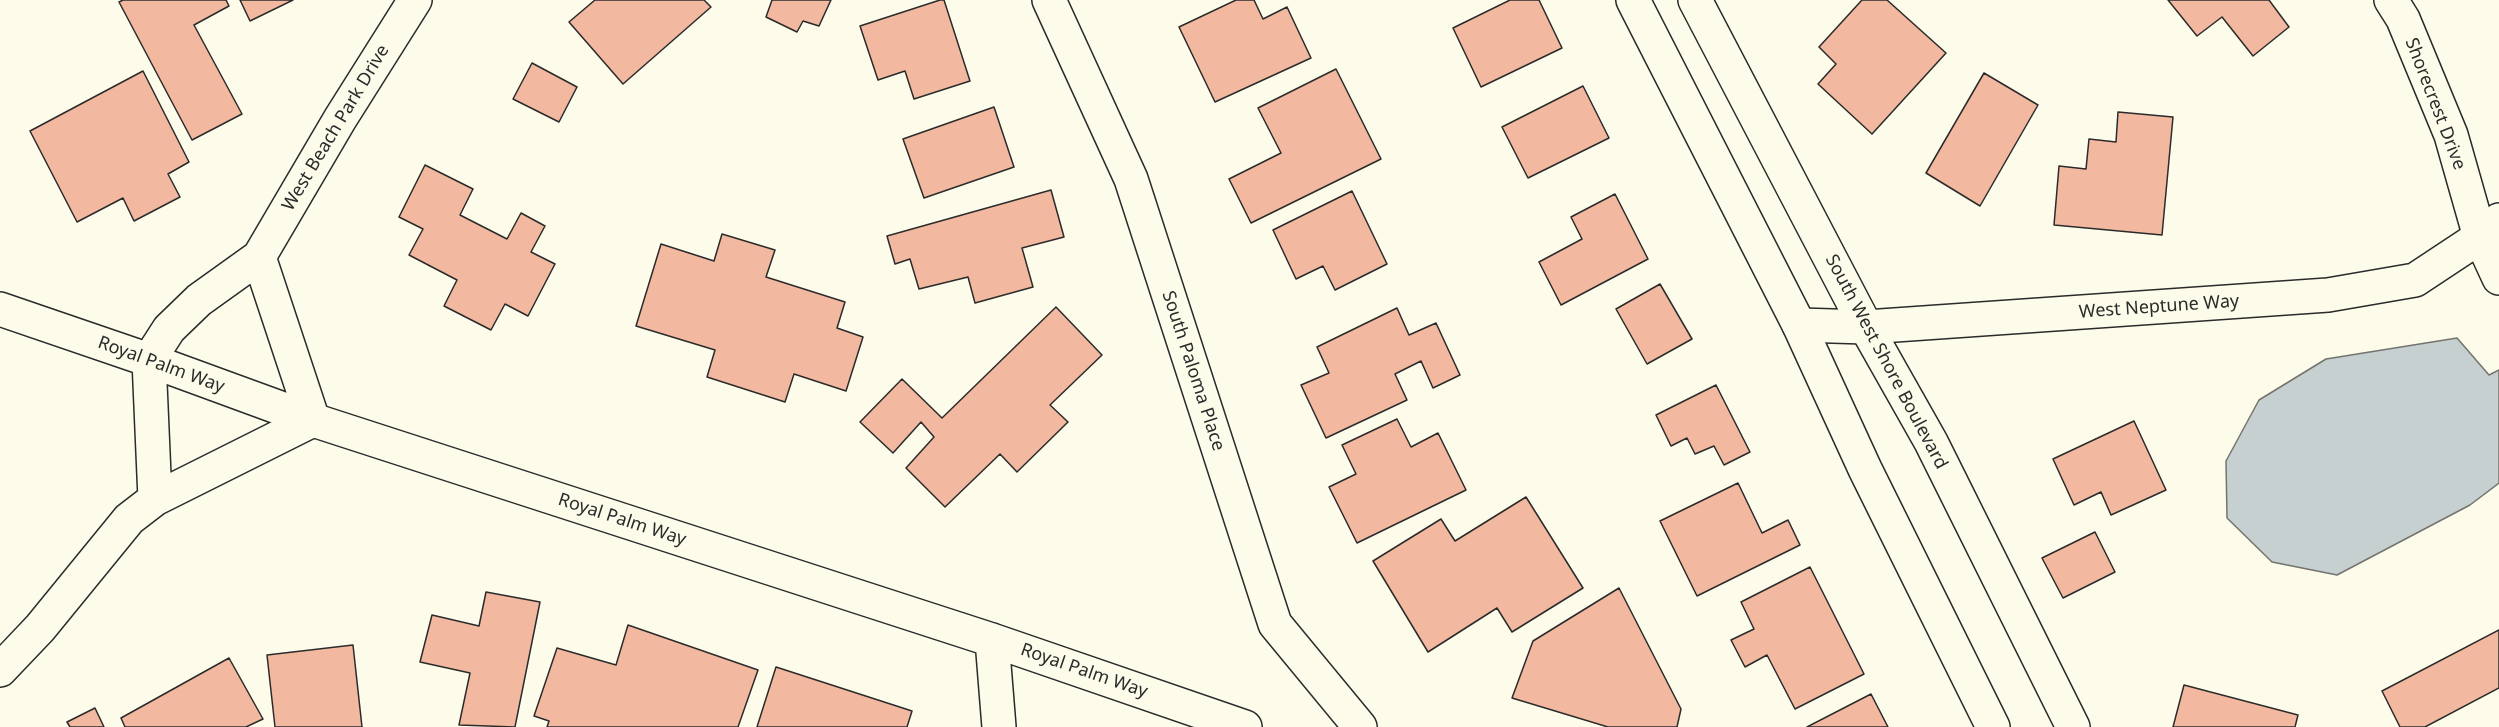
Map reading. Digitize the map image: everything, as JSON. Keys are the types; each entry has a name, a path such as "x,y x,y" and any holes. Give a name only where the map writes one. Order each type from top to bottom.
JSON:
{"street":[{"name":"West Beach Park Drive","path":"149,360 169,329 199,300 259,257 340,119 415,0"},
{"name":"South Paloma Place","path":"1049,0 1131,179 1275,624 1360,727"},
{"path":"1634,0 1799,325 1865,469 1993,727"},
{"name":"South West Shore Boulevard","path":"1695,0 1866,327 1931,442 2073,727"},
{"name":"Shorecrest Drive","path":"2391,0 2403,19 2489,228 2499,278"},
{"name":"West Neptune Way","path":"1799,325 1866,327 2328,295 2415,279 2489,228"},
{"path":"0,670 40,628 129,519 155,499 313,420 259,257"},
{"name":"Royal Palm Way","path":"0,309 313,420 992,640 1245,727"},
{"path":"149,360 155,499"},
{"path":"992,640 999,727"}],"shaded area":[{"path":"2457,338 2489,375 2499,370 2499,483 2470,505 2337,575 2272,562 2227,518 2226,461 2259,400 2326,359"}],"building":[{"path":"123,0 226,0 229,6 194,25 242,114 192,140 119,2"},
{"path":"240,0 293,0 250,21"},
{"path":"595,0 704,0 711,7 623,84 569,22"},
{"path":"772,0 831,0 819,26 803,21 797,32 766,17"},
{"path":"944,0 970,81 914,99 905,71 878,80 860,26"},
{"path":"1236,0 1254,0 1263,19 1287,7 1311,58 1215,102 1179,27"},
{"path":"1510,0 1539,0 1562,48 1481,87 1453,28"},
{"path":"1862,0 1887,0 1946,53 1872,134 1818,84 1836,64 1819,47"},
{"path":"2168,0 2269,0 2289,27 2253,56 2222,17 2197,36"},
{"path":"532,63 577,87 559,122 513,99"},
{"path":"1336,69 1381,159 1251,223 1229,179 1281,153 1258,108"},
{"path":"143,71 189,162 168,174 180,197 134,221 123,198 77,222 30,131"},
{"path":"1984,73 2038,105 1980,206 1926,173"},
{"path":"1583,86 1609,138 1528,178 1502,127"},
{"path":"994,107 1014,167 924,198 903,139"},
{"path":"2118,112 2173,117 2162,235 2054,225 2059,166 2086,169 2089,139 2116,142"},
{"path":"425,165 473,189 460,215 507,239 521,213 545,226 531,252 555,264 528,316 505,304 491,330 444,306 457,280 409,255 423,229 399,217"},
{"path":"1051,190 1064,237 1022,248 1033,287 975,303 968,277 919,289 910,259 895,264 887,236"},
{"path":"1352,191 1387,264 1335,290 1323,266 1296,279 1273,230"},
{"path":"1615,194 1648,259 1561,305 1539,262 1582,239 1571,217"},
{"path":"722,234 775,250 766,277 845,302 837,328 863,337 846,391 794,374 785,402 707,377 715,350 636,326 661,244 714,261"},
{"path":"1660,284 1692,339 1647,364 1616,309"},
{"path":"1056,307 1102,355 1050,405 1068,422 1017,472 1000,454 945,507 906,468 934,437 921,422 893,453 860,422 902,379 942,418"},
{"path":"1397,308 1409,335 1436,323 1460,375 1433,388 1421,361 1395,374 1407,400 1326,438 1301,385 1329,373 1317,347"},
{"path":"1716,385 1750,452 1724,465 1714,446 1695,454 1687,438 1671,446 1656,415"},
{"path":"1397,419 1411,447 1438,433 1466,490 1357,543 1329,487 1356,474 1342,445"},
{"path":"2134,421 2166,490 2111,515 2101,492 2074,505 2053,459"},
{"path":"1738,483 1762,533 1788,520 1800,545 1697,596 1660,521"},
{"path":"1526,497 1583,588 1512,632 1497,608 1428,652 1373,561 1441,519 1455,541"},
{"path":"2095,532 2115,572 2063,598 2042,558"},
{"path":"1810,567 1864,674 1795,709 1767,655 1745,667 1731,640 1754,629 1741,602"},
{"path":"1619,588 1681,709 1677,727 1608,727 1512,698 1533,641"},
{"path":"486,592 540,602 515,727 459,725 470,673 420,662 432,615 479,626"},
{"path":"628,625 758,670 738,727 547,727 549,721 534,716 557,648 616,665"},
{"path":"2499,630 2499,688 2425,727 2400,727 2382,691"},
{"path":"353,645 362,727 275,727 267,655"},
{"path":"229,658 263,719 246,727 125,727 121,718"},
{"path":"776,667 912,711 907,727 757,727"},
{"path":"2184,685 2298,715 2295,727 2173,727"},
{"path":"1871,694 1888,727 1807,727"},
{"path":"95,708 104,727 70,727 67,722"}]}
